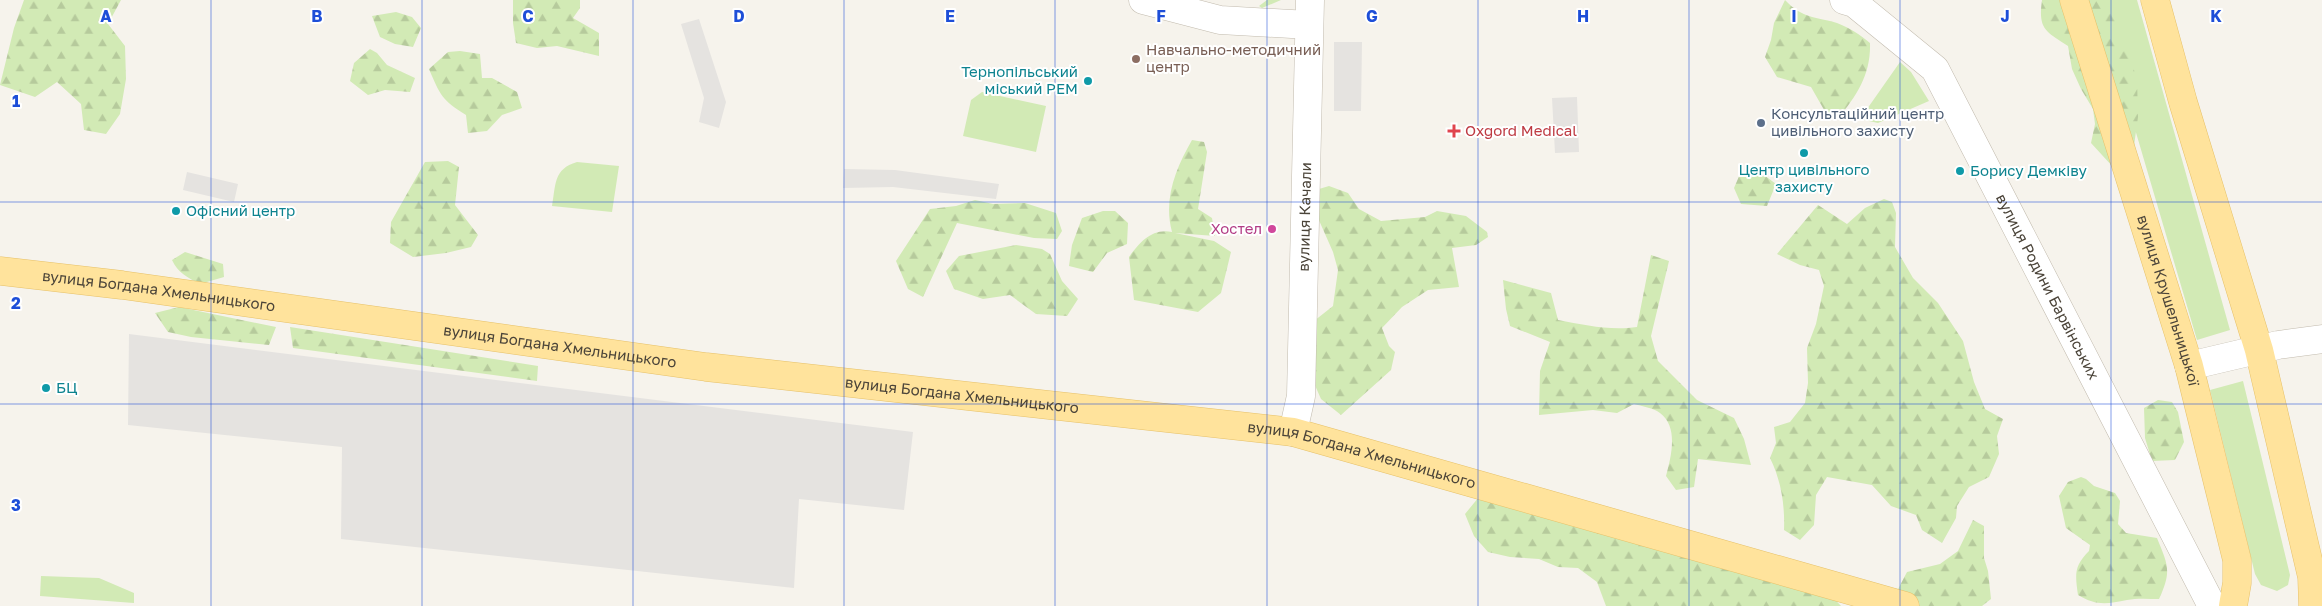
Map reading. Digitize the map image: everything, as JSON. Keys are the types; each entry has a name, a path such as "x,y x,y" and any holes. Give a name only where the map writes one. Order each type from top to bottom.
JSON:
{"main road":[{"name":"вулиця Крушельницької","path":"2074,0 2189,366 2237,560 2237,584 2232,606"},
{"path":"2155,0 2183,102 2259,350 2312,577 2313,606"},
{"name":"вулиця Богдана Хмельницького","path":"0,271 122,285 706,367 1293,432 1905,606"}],"street":[{"path":"1143,0 1220,20 1310,13"},
{"name":"вулиця Родини Барвінських","path":"1844,0 1854,3 1935,69 2212,601 2212,606"},
{"name":"вулиця Качали","path":"1293,432 1301,396 1310,13"},
{"path":"2189,366 2259,350 2322,339"}],"green space":[{"path":"24,0 121,0 108,24 125,46 126,79 120,114 106,134 84,130 81,104 57,82 35,97 0,85 14,28"},
{"path":"513,0 580,0 580,8 573,18 599,33 599,56 557,46 537,48 516,43 513,23"},
{"path":"1267,0 1281,0 1262,8 1259,6"},
{"path":"1785,0 1797,11 1842,25 1870,43 1870,54 1865,75 1857,93 1838,118 1827,115 1811,87 1777,77 1765,57 1774,23"},
{"path":"2042,0 2111,0 2118,36 2130,58 2137,79 2138,117 2133,153 2113,167 2091,143 2095,124 2093,109 2072,69 2068,46 2054,37 2042,23"},
{"path":"2097,0 2137,0 2230,330 2197,340"},
{"path":"396,12 412,17 421,28 413,47 395,44 380,37 372,16"},
{"path":"370,49 377,53 387,65 415,78 410,92 385,90 368,95 350,81 354,63"},
{"path":"460,51 480,54 482,78 492,78 517,92 522,108 502,115 487,131 468,133 466,115 447,101 436,85 429,69 448,52"},
{"path":"1900,62 1911,72 1929,101 1878,123 1860,119"},
{"path":"982,92 1046,106 1036,152 963,136 971,100"},
{"path":"1192,140 1204,142 1207,152 1198,209 1212,218 1215,236 1175,233 1214,241 1231,252 1221,293 1198,312 1134,300 1129,257 1147,237 1158,232 1172,232 1169,208 1170,196 1176,173"},
{"path":"448,161 459,167 455,205 478,235 471,247 446,253 413,257 390,243 391,222 425,162"},
{"path":"577,162 619,166 612,212 552,206 555,185 560,173 569,165"},
{"path":"1756,169 1776,184 1767,206 1741,204 1734,188 1740,174"},
{"path":"1329,186 1348,193 1359,209 1381,221 1425,217 1437,211 1466,216 1487,232 1488,237 1476,245 1452,248 1459,287 1428,290 1402,307 1382,328 1389,346 1395,352 1391,370 1341,415 1321,399 1310,374 1314,321 1333,306 1338,270 1333,252 1314,209 1319,189"},
{"path":"1884,199 1892,202 1896,213 1895,247 1913,278 1938,303 1963,341 1974,382 1985,409 2003,419 1997,436 1999,454 1989,477 1969,487 1957,506 1956,518 1942,543 1922,530 1916,515 1891,506 1872,485 1827,477 1816,495 1814,525 1800,540 1784,530 1784,511 1781,493 1777,475 1770,458 1776,443 1774,427 1790,422 1805,403 1808,383 1807,348 1816,324 1824,286 1819,270 1800,265 1777,254 1818,205 1847,224 1865,208"},
{"path":"975,200 993,204 1025,203 1056,213 1062,231 1057,239 1034,238 957,223 923,297 908,289 896,261 930,209 956,206"},
{"path":"1103,211 1115,211 1128,223 1127,244 1107,253 1093,272 1069,266 1072,245 1082,218"},
{"path":"1016,245 1042,249 1050,254 1062,281 1078,299 1067,316 1036,314 1010,295 983,299 954,289 946,271 959,256"},
{"path":"185,252 223,264 224,277 200,284 187,277 177,268 172,260"},
{"path":"1651,255 1669,261 1651,336 1658,361 1697,400 1734,418 1744,439 1751,465 1698,459 1694,487 1676,490 1666,476 1670,460 1672,434 1666,419 1657,411 1634,404 1617,413 1593,410 1539,415 1540,371 1550,342 1510,326 1506,309 1503,280 1551,293 1558,320 1607,328 1637,327"},
{"path":"179,307 276,327 269,345 191,337 168,332 155,313"},
{"path":"290,327 538,366 537,381 293,348"},
{"path":"2243,381 2290,575 2288,585 2277,591 2261,585 2255,574 2210,390"},
{"path":"2158,400 2172,402 2178,412 2184,442 2175,460 2152,461 2145,438 2144,408"},
{"path":"2081,477 2094,486 2115,493 2120,501 2118,524 2126,533 2157,538 2167,568 2166,581 2159,599 2135,599 2102,603 2084,599 2078,595 2076,581 2078,566 2089,551 2090,545 2066,528 2059,496 2068,482"},
{"path":"1483,492 1831,595 1841,606 1606,606 1597,582 1578,568 1558,567 1539,559 1510,557 1488,552 1474,536 1465,514"},
{"path":"1973,520 1984,526 1984,558 1988,571 1991,599 1982,606 1917,606 1895,595 1907,572 1940,564 1958,551"},
{"path":"41,576 99,578 134,593 134,603 40,596"}],"shaded area":[{"path":"699,19 726,102 719,128 699,122 704,98 681,24"},
{"path":"1334,42 1362,42 1361,111 1334,111"},
{"path":"1577,97 1579,152 1555,153 1552,98"},
{"path":"844,169 895,170 999,184 996,199 893,187 843,188"},
{"path":"187,172 238,184 234,202 183,190"},
{"path":"129,334 913,432 904,510 799,499 794,588 341,539 342,447 128,425"}],"place":[{"name":"Навчально-методичний центр","path":"1136,59"},
{"name":"Тернопільський міський РЕМ","path":"1088,81"},
{"name":"Консультаційний центр цивільного захисту","path":"1761,123"},
{"name":"Oxgord Medical","path":"1454,131"},
{"name":"Центр цивільного захисту","path":"1804,153"},
{"name":"Борису Демківу","path":"1960,171"},
{"name":"Офісний центр","path":"176,211"},
{"name":"Хостел","path":"1272,229"},
{"name":"БЦ","path":"46,388"}]}
